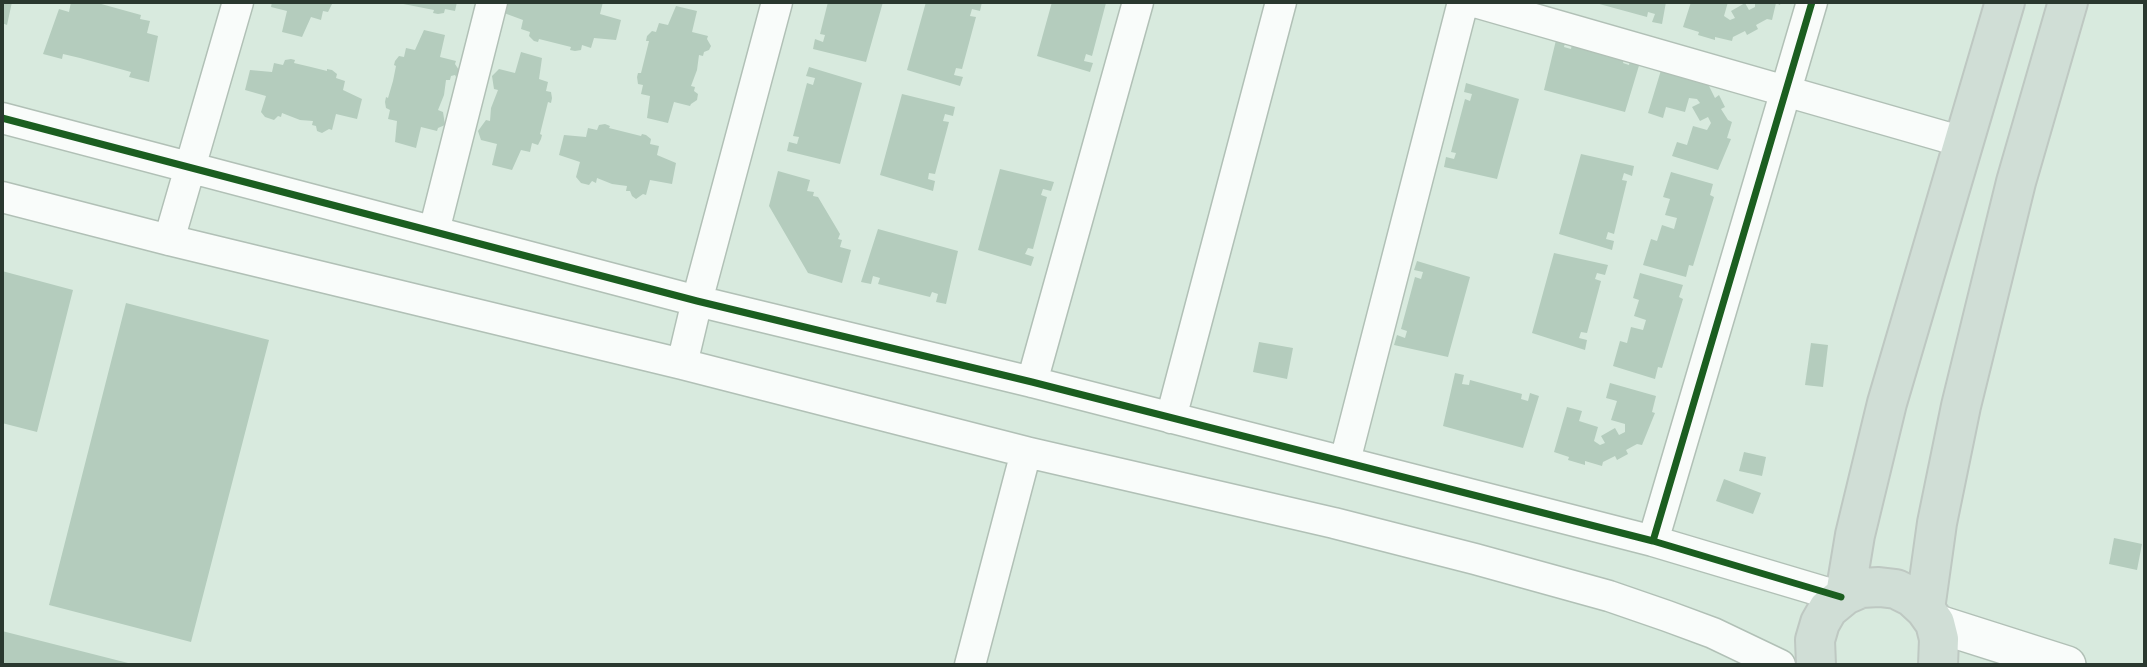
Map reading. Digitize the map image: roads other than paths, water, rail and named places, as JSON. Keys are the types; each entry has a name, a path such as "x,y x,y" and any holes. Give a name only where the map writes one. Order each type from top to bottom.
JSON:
{"highway":[{"path":"1843,596 1868,475 2005,2"},
{"path":"1930,616 1937,523 1961,406 2016,182 2068,2"},
{"path":"1816,665 1815,640 1819,623 1828,609 1843,596 1861,589 1879,587 1896,589 1912,597 1930,616 1940,639 1938,665"}],"street":[{"path":"169,240 238,2"},
{"path":"434,231 492,2"},
{"path":"682,364 696,301 777,2"},
{"path":"1032,382 1138,2"},
{"path":"1171,418 1281,2"},
{"path":"1345,461 1463,2"},
{"path":"1475,2 1963,142"},
{"path":"1653,541 1812,2"},
{"path":"2,118 696,301 1345,461 1653,541 1843,596"},
{"path":"2,197 682,364 1026,452 1334,523 1609,596 1713,633 1780,665"},
{"path":"970,665 1026,452"},
{"path":"1930,616 2067,665"}]}
